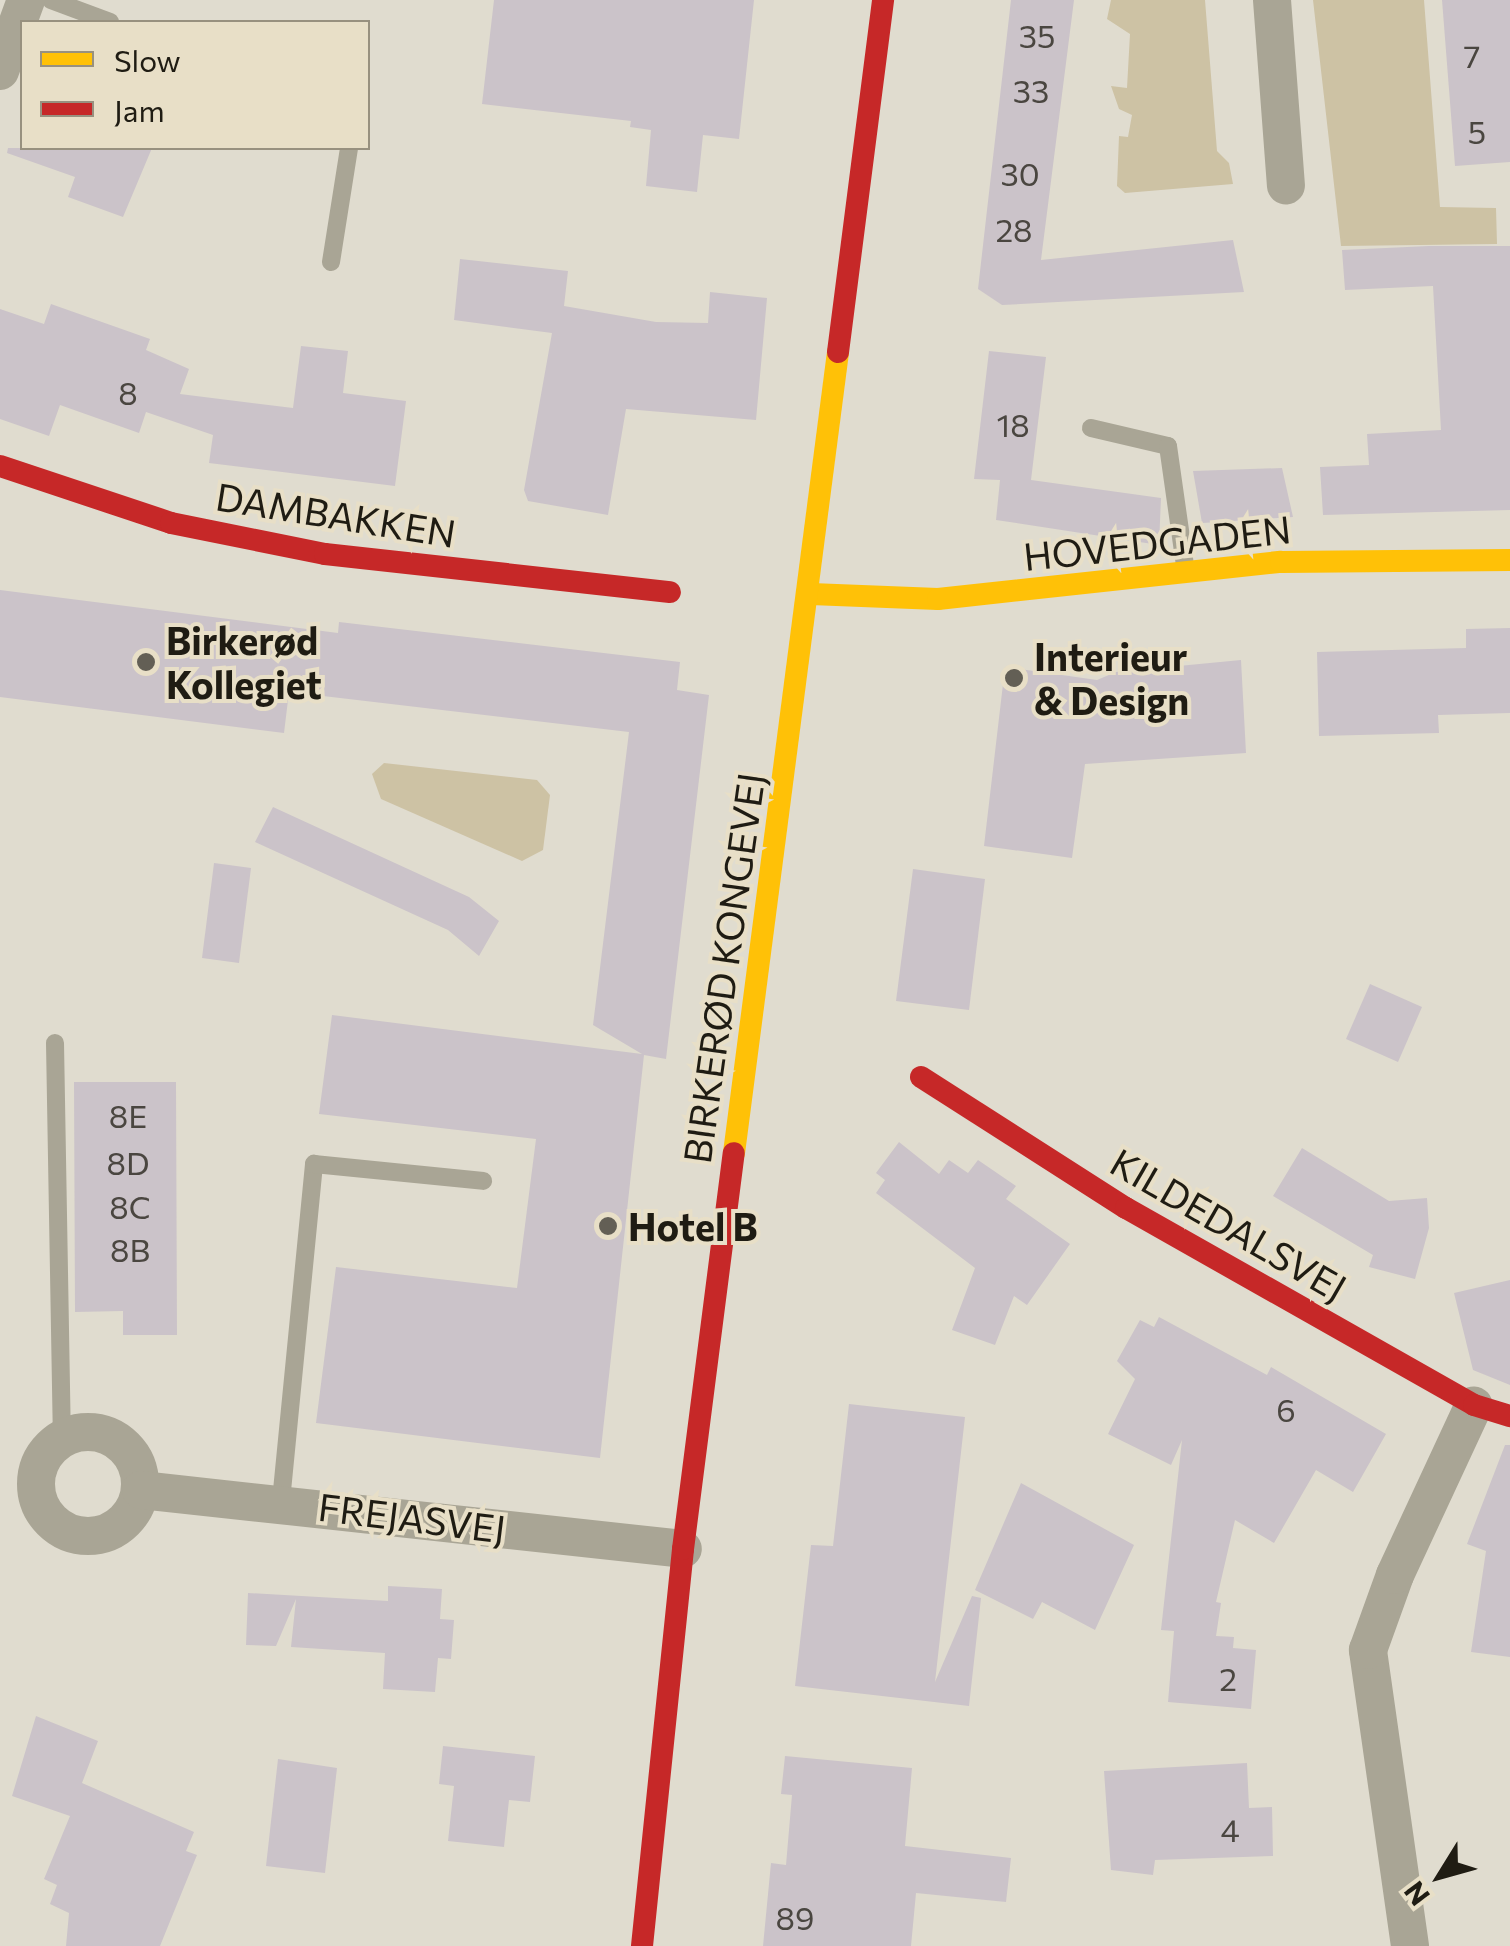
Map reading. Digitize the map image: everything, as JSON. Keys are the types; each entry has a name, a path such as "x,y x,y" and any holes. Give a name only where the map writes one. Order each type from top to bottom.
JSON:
{"street":[{"path":"0,71 26,0"},
{"name":"BIRKERØD KONGEVEJ","path":"642,1946 683,1550 811,594 883,0"},
{"path":"1272,0 1286,185"},
{"name":"DAMBAKKEN","path":"0,466 170,523 325,554 670,592"},
{"name":"HOVEDGADEN","path":"811,594 938,599 1281,562 1510,560"},
{"name":"KILDEDALSVEJ","path":"921,1077 1126,1208 1474,1405 1510,1416"},
{"path":"1410,1946 1368,1650 1395,1576 1474,1405"},
{"path":"94,1431 124,1445 141,1490 124,1522 109,1532 74,1534 58,1527 37,1498 40,1463 62,1438 94,1431"},
{"name":"FREJASVEJ","path":"141,1490 281,1501 683,1550"}],"lane":[{"path":"51,0 105,20"},
{"path":"332,262 349,150"},
{"path":"1091,428 1168,446 1186,572"},
{"path":"56,1043 62,1438"},
{"path":"281,1501 314,1164 484,1181"}],"shaded area":[{"path":"1111,0 1205,0 1217,151 1229,163 1233,184 1125,193 1117,186 1119,136 1128,137 1132,115 1119,109 1111,86 1127,88 1130,34 1107,19"},
{"path":"1313,0 1424,0 1440,207 1496,208 1497,244 1341,246"},
{"path":"384,763 537,780 550,795 543,850 522,861 381,799 372,774"}],"building":[{"path":"494,0 754,0 739,139 703,135 697,192 646,186 651,130 630,127 631,121 482,104"},
{"path":"1011,0 1074,0 1041,260 1233,240 1244,292 1002,305 978,289"},
{"path":"1442,0 1510,0 1510,162 1455,166"},
{"path":"8,148 151,150 123,217 68,197 75,177 7,153"},
{"path":"1510,246 1510,510 1323,515 1320,467 1369,465 1367,434 1441,430 1433,286 1345,290 1342,250"},
{"path":"460,259 568,271 564,306 656,322 708,323 710,292 767,298 756,420 626,409 608,515 528,501 524,490 552,333 454,320"},
{"path":"51,304 150,339 146,350 189,369 180,394 293,408 301,346 348,351 343,393 406,401 395,486 209,463 213,435 146,412 139,433 60,405 49,436 0,419 0,309 44,324"},
{"path":"989,351 1046,357 1031,480 1161,498 1159,545 996,520 1000,480 974,479"},
{"path":"1282,468 1293,517 1202,523 1193,471"},
{"path":"0,590 338,633 339,622 680,662 677,690 709,695 666,1059 644,1055 600,1458 316,1423 336,1267 517,1288 536,1139 319,1114 332,1015 642,1054 593,1025 629,732 289,692 284,733 0,697"},
{"path":"1510,628 1510,713 1438,715 1439,733 1319,736 1317,652 1466,648 1466,629"},
{"path":"1241,660 1246,753 1085,764 1072,858 984,846 1005,667 1097,680 1116,672"},
{"path":"273,807 469,897 499,921 479,956 448,930 255,842"},
{"path":"214,863 251,868 239,963 202,958"},
{"path":"913,869 985,879 969,1010 896,1001"},
{"path":"1370,984 1422,1007 1398,1062 1346,1039"},
{"path":"74,1082 176,1082 177,1335 123,1335 123,1311 75,1312"},
{"path":"899,1142 939,1174 949,1160 968,1173 978,1160 1016,1186 1006,1199 1070,1244 1027,1305 1014,1296 995,1345 952,1330 975,1268 876,1193 885,1180 876,1173"},
{"path":"1302,1148 1389,1201 1427,1198 1429,1228 1415,1279 1369,1267 1373,1255 1273,1196"},
{"path":"1510,1280 1510,1385 1473,1370 1454,1293"},
{"path":"1159,1317 1267,1375 1271,1367 1386,1434 1353,1492 1316,1470 1274,1543 1235,1520 1216,1602 1221,1603 1216,1636 1234,1637 1233,1648 1256,1650 1251,1709 1168,1702 1174,1631 1161,1630 1182,1440 1171,1465 1108,1434 1135,1379 1117,1361 1140,1320 1154,1327"},
{"path":"849,1404 965,1417 935,1682 972,1596 981,1598 969,1706 795,1686 811,1545 833,1546"},
{"path":"1505,1445 1510,1445 1510,1657 1471,1652 1486,1551 1467,1544"},
{"path":"1021,1483 1134,1545 1095,1630 1042,1602 1033,1619 975,1590"},
{"path":"388,1586 442,1589 440,1619 454,1620 451,1659 438,1658 435,1692 383,1689 385,1653 291,1647 296,1599 276,1646 246,1645 248,1593 388,1601"},
{"path":"36,1716 98,1741 82,1783 194,1832 186,1851 197,1855 160,1946 66,1946 69,1913 50,1904 57,1885 44,1879 70,1816 12,1796"},
{"path":"443,1746 535,1756 530,1802 509,1800 504,1847 448,1841 454,1786 439,1784"},
{"path":"785,1756 912,1768 905,1846 1011,1858 1006,1902 916,1893 911,1946 763,1946 771,1863 786,1865 792,1795 781,1794"},
{"path":"278,1759 337,1768 325,1873 266,1866"},
{"path":"1247,1763 1249,1808 1272,1807 1273,1856 1155,1860 1153,1875 1111,1870 1104,1771"}],"traffic: slow":[{"path":"734,1153 838,352"},
{"path":"811,594 938,599 1281,562 1510,560"}],"traffic: jam":[{"path":"838,352 883,0"},
{"path":"0,466 171,523 325,554 670,592"},
{"path":"921,1077 1126,1208 1474,1405 1510,1416"},
{"path":"642,1946 683,1549 734,1153"}],"place":[{"name":"Birkerød Kollegiet","path":"146,662"},
{"name":"Interieur & Design","path":"1014,678"},
{"name":"Hotel B","path":"608,1226"}]}
